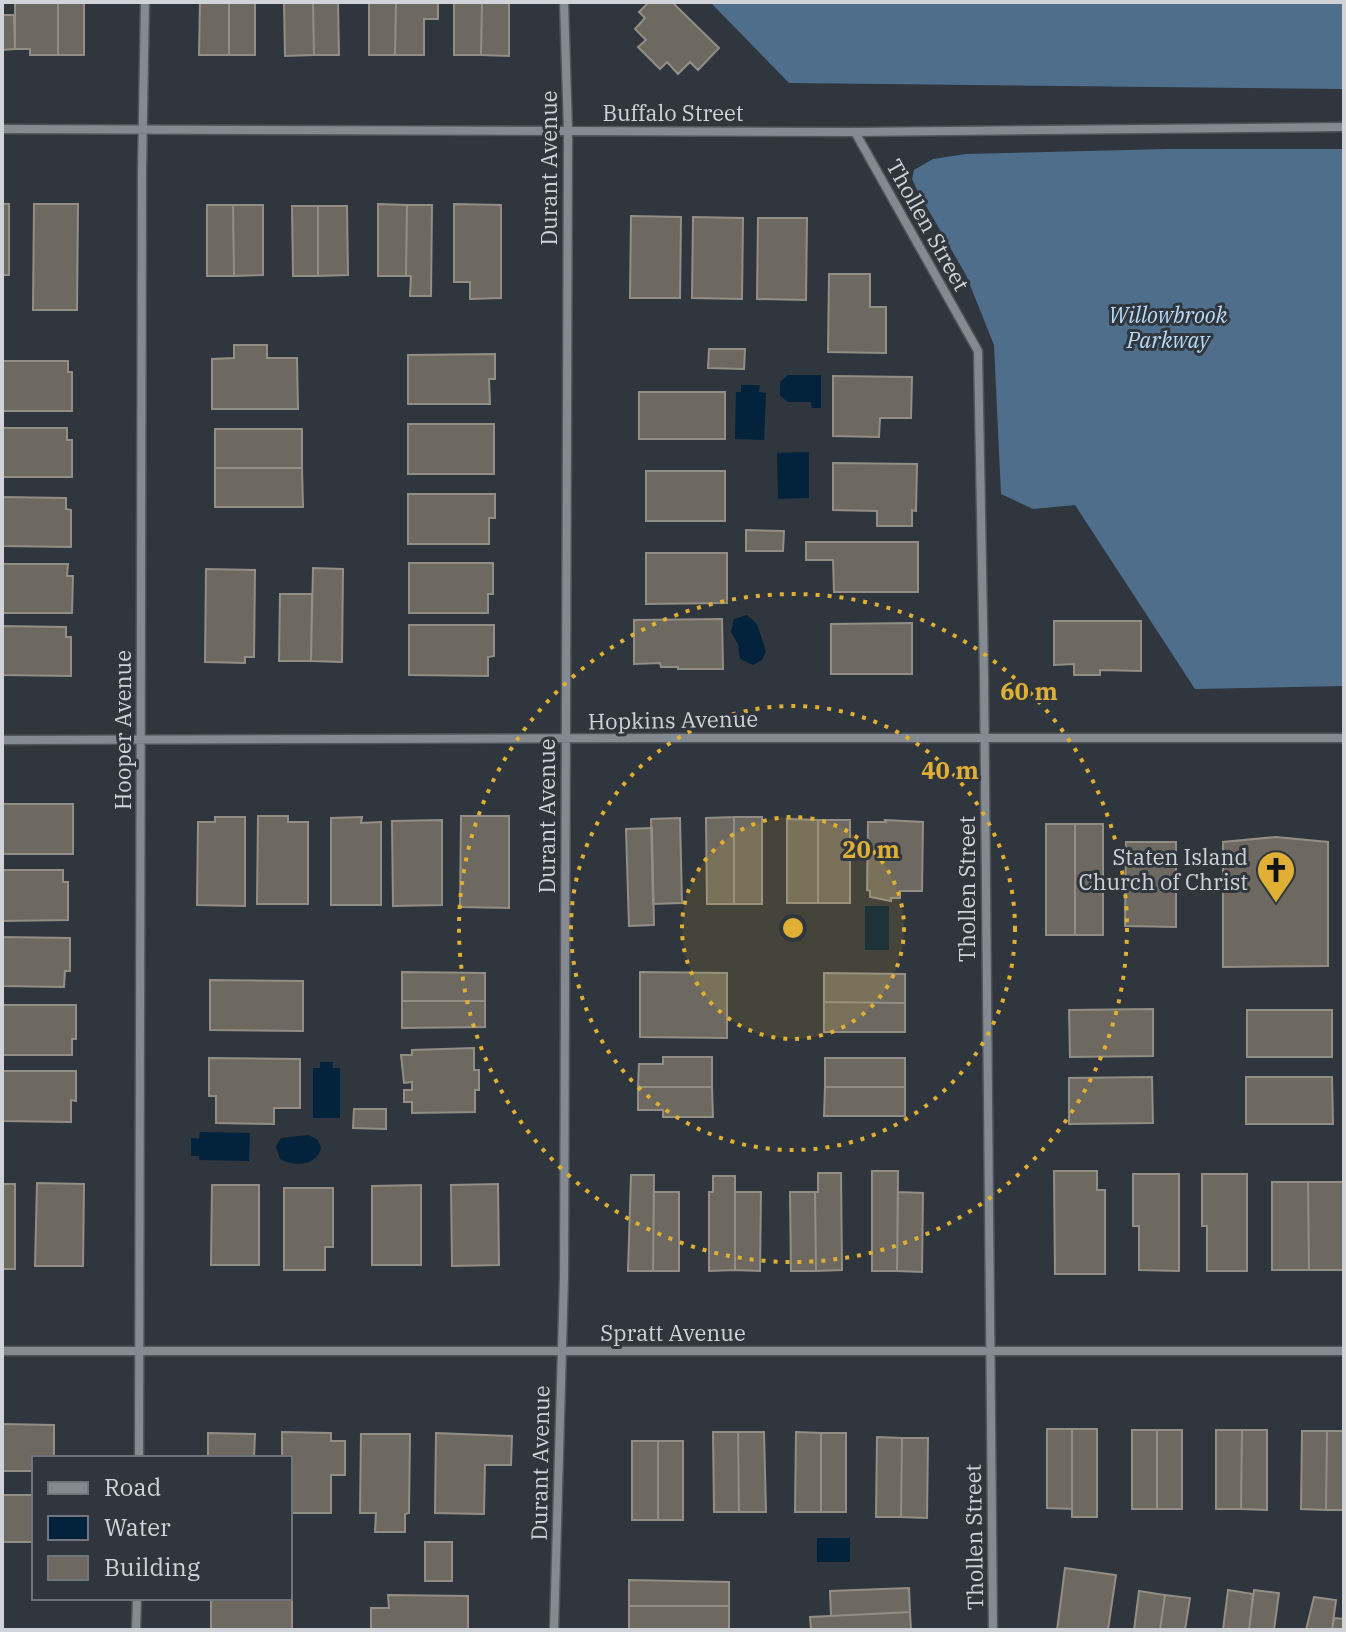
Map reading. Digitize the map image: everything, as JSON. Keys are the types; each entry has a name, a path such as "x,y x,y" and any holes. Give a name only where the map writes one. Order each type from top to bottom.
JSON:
{"street":[{"name":"Hooper Avenue","path":"139,1456 142,129 145,2"},
{"name":"Durant Avenue","path":"554,1630 565,1262 568,130 564,2"},
{"name":"Buffalo Street","path":"2,129 855,132 1344,127"},
{"name":"Thollen Street","path":"855,132 978,351 993,1630"},
{"name":"Hopkins Avenue","path":"2,740 984,735 1344,738"},
{"name":"Spratt Avenue","path":"2,1351 1344,1351"},
{"path":"136,1630 137,1600"}],"green space":[{"path":"710,2 1344,2 1344,89 789,83"},
{"name":"Willowbrook Parkway","path":"1344,149 1344,686 1195,689 1075,505 1033,509 1001,494 994,345 966,275 912,179 914,170 933,159 966,154"}],"water":[{"path":"788,375 821,375 821,408 812,408 811,402 788,402 780,396 780,382"},
{"path":"741,385 760,385 759,392 766,393 764,440 735,439 736,392 741,392"},
{"path":"809,452 809,498 778,499 777,453"},
{"path":"747,615 757,624 766,651 762,660 753,665 740,659 738,644 731,632 734,619"},
{"path":"865,906 889,906 889,950 865,950"},
{"path":"320,1062 333,1062 333,1068 340,1068 340,1118 313,1118 313,1068 320,1068"},
{"path":"200,1132 250,1133 249,1161 199,1160 199,1156 191,1156 191,1138 199,1139"},
{"path":"308,1135 317,1139 321,1147 315,1158 299,1164 280,1159 276,1146 281,1138"},
{"path":"817,1538 850,1538 850,1562 817,1562"}],"building":[{"path":"15,2 58,2 58,55 30,55 30,49 15,49"},
{"path":"58,2 84,2 84,55 58,55"},
{"path":"200,2 229,2 229,55 199,55"},
{"path":"229,2 255,2 255,55 229,55"},
{"path":"284,2 313,2 314,55 285,56"},
{"path":"313,2 338,2 339,55 314,55"},
{"path":"369,2 396,2 395,55 369,55"},
{"path":"396,2 438,3 438,19 424,19 424,55 395,55"},
{"path":"454,2 482,2 481,55 454,55"},
{"path":"482,2 509,2 509,56 481,55"},
{"path":"649,2 672,2 719,48 698,70 690,62 678,74 667,62 660,69 638,47 646,40 635,29 645,18 639,12"},
{"path":"2,15 14,15 15,49 2,50"},
{"path":"2,204 9,204 9,275 2,275"},
{"path":"34,204 78,204 77,310 33,310"},
{"path":"378,204 407,205 406,276 378,276"},
{"path":"454,204 501,205 501,298 470,299 470,282 454,282"},
{"path":"207,205 233,205 234,276 207,276"},
{"path":"233,205 263,205 263,275 234,276"},
{"path":"407,205 432,205 431,296 410,296 411,276 406,276"},
{"path":"292,206 318,206 318,276 293,276"},
{"path":"318,206 347,206 348,275 318,276"},
{"path":"631,216 681,217 680,298 630,298"},
{"path":"693,217 743,218 742,299 692,298"},
{"path":"758,218 807,218 806,300 757,299"},
{"path":"829,274 870,274 870,307 886,307 886,353 828,352"},
{"path":"234,345 267,345 267,358 297,358 298,409 212,409 212,359 234,358"},
{"path":"709,349 745,349 744,369 708,368"},
{"path":"495,354 495,379 489,379 490,404 408,404 408,355"},
{"path":"2,361 68,361 68,372 72,372 72,411 2,411"},
{"path":"833,376 912,377 911,418 880,418 879,437 833,436"},
{"path":"639,392 725,392 725,439 639,439"},
{"path":"408,424 494,424 494,474 408,474"},
{"path":"2,428 67,428 67,440 72,440 72,477 2,477"},
{"path":"215,429 302,429 302,468 215,468"},
{"path":"833,463 917,464 916,511 912,510 912,526 877,526 877,511 833,510"},
{"path":"215,468 302,468 303,507 215,507"},
{"path":"646,471 725,471 725,521 646,521"},
{"path":"408,494 495,494 495,518 489,518 489,544 408,544"},
{"path":"2,497 66,498 66,509 71,510 71,547 2,546"},
{"path":"746,530 784,531 783,551 746,551"},
{"path":"806,542 918,542 918,592 834,592 833,560 806,560"},
{"path":"646,553 727,553 727,603 646,604"},
{"path":"409,563 493,563 493,594 488,594 488,613 409,613"},
{"path":"2,564 68,564 67,576 73,576 72,613 2,613"},
{"path":"313,568 343,569 342,662 311,661"},
{"path":"206,569 255,570 254,657 245,657 245,663 205,662"},
{"path":"280,594 312,594 311,661 279,661"},
{"path":"722,619 723,669 678,669 661,667 660,663 634,664 634,620"},
{"path":"1054,621 1141,621 1141,671 1100,670 1100,675 1074,675 1074,664 1054,665"},
{"path":"912,623 912,674 831,674 831,624"},
{"path":"409,625 494,625 494,656 488,657 488,676 409,675"},
{"path":"2,626 66,627 66,637 71,637 71,676 2,675"},
{"path":"2,804 73,804 73,854 2,854"},
{"path":"258,816 288,816 288,822 308,822 308,904 257,904"},
{"path":"461,816 509,816 509,908 460,907"},
{"path":"215,817 245,817 245,906 197,905 198,822 215,822"},
{"path":"362,817 361,823 381,822 381,905 331,905 331,818"},
{"path":"734,817 762,817 762,904 734,904"},
{"path":"734,817 734,904 707,904 706,818"},
{"path":"680,818 682,903 653,904 651,819"},
{"path":"787,819 818,820 818,903 787,903"},
{"path":"442,820 442,905 393,906 392,821"},
{"path":"818,820 850,820 850,903 818,903"},
{"path":"868,822 923,822 922,891 900,891 900,898 891,898 891,901 870,897 867,890"},
{"path":"1046,824 1075,824 1075,935 1046,935"},
{"path":"1075,824 1103,824 1103,935 1075,935"},
{"path":"652,828 654,925 629,926 626,829"},
{"name":"Staten Island Church of Christ","path":"1276,837 1328,842 1328,966 1223,967 1223,842"},
{"path":"1126,842 1176,842 1176,927 1125,926"},
{"path":"2,870 63,870 63,882 68,882 68,920 2,921"},
{"path":"2,937 70,938 70,971 65,971 64,987 2,986"},
{"path":"402,972 485,973 485,1001 402,1001"},
{"path":"640,972 727,973 727,1038 640,1037"},
{"path":"824,973 905,974 905,1003 824,1002"},
{"path":"210,980 303,981 303,1031 210,1030"},
{"path":"402,1001 485,1001 485,1027 402,1028"},
{"path":"824,1002 905,1003 905,1032 824,1032"},
{"path":"2,1005 76,1005 76,1039 72,1039 72,1055 2,1055"},
{"path":"1153,1009 1153,1056 1070,1057 1069,1010"},
{"path":"1247,1010 1332,1010 1332,1057 1247,1057"},
{"path":"474,1048 474,1070 479,1070 475,1112 412,1113 412,1102 404,1102 404,1090 412,1090 412,1082 404,1083 401,1055 412,1055 412,1050"},
{"path":"663,1057 712,1057 712,1087 638,1087 639,1064 663,1064"},
{"path":"209,1058 300,1059 300,1108 274,1108 274,1124 216,1123 216,1096 209,1096"},
{"path":"825,1058 905,1058 905,1087 825,1087"},
{"path":"2,1071 76,1071 76,1101 71,1100 71,1122 2,1121"},
{"path":"1152,1077 1153,1123 1069,1124 1069,1078"},
{"path":"1246,1077 1332,1077 1333,1124 1246,1124"},
{"path":"638,1087 712,1087 713,1117 663,1117 663,1110 638,1110"},
{"path":"825,1087 905,1087 905,1116 824,1116"},
{"path":"354,1109 386,1109 386,1129 353,1128"},
{"path":"872,1171 898,1171 897,1271 872,1271"},
{"path":"1054,1171 1097,1171 1097,1190 1105,1190 1105,1274 1055,1274"},
{"path":"818,1173 841,1173 842,1270 816,1271 815,1192 818,1192"},
{"path":"1133,1174 1179,1174 1179,1271 1139,1270 1139,1226 1133,1226"},
{"path":"1202,1174 1247,1174 1247,1271 1207,1271 1207,1226 1202,1226"},
{"path":"631,1175 654,1175 653,1271 628,1271"},
{"path":"713,1176 735,1176 735,1270 709,1271 709,1192 713,1192"},
{"path":"1272,1182 1308,1182 1309,1270 1272,1270"},
{"path":"1308,1182 1344,1182 1344,1270 1309,1270"},
{"path":"37,1183 84,1184 83,1266 35,1266"},
{"path":"2,1184 15,1184 15,1269 2,1269"},
{"path":"498,1184 499,1265 452,1266 451,1185"},
{"path":"212,1185 259,1185 259,1265 211,1265"},
{"path":"421,1185 421,1265 372,1265 372,1186"},
{"path":"284,1188 333,1188 333,1247 325,1247 325,1270 284,1270"},
{"path":"654,1192 679,1192 679,1271 653,1271"},
{"path":"735,1192 761,1192 760,1271 735,1270"},
{"path":"790,1192 815,1192 816,1271 791,1271"},
{"path":"898,1192 923,1193 922,1272 897,1271"},
{"path":"2,1424 54,1425 54,1456 32,1456 32,1471 2,1471"},
{"path":"1047,1429 1072,1429 1072,1509 1047,1508"},
{"path":"1072,1429 1097,1429 1097,1517 1072,1517"},
{"path":"1132,1430 1157,1430 1157,1509 1132,1509"},
{"path":"1157,1430 1182,1430 1182,1509 1157,1509"},
{"path":"1216,1430 1242,1430 1241,1509 1216,1509"},
{"path":"1242,1430 1267,1430 1267,1510 1241,1509"},
{"path":"1302,1431 1327,1431 1326,1510 1301,1509"},
{"path":"1327,1431 1344,1431 1344,1510 1326,1510"},
{"path":"282,1432 331,1433 331,1441 345,1441 345,1475 331,1475 331,1513 292,1513 292,1456 282,1456"},
{"path":"713,1432 738,1432 739,1512 714,1512"},
{"path":"738,1432 764,1432 766,1512 739,1512"},
{"path":"796,1432 821,1433 821,1512 795,1512"},
{"path":"208,1433 255,1434 254,1456 208,1456"},
{"path":"436,1433 512,1436 511,1465 485,1465 484,1514 435,1513"},
{"path":"821,1433 846,1433 846,1512 821,1512"},
{"path":"361,1434 410,1434 409,1513 405,1514 405,1532 375,1532 376,1513 360,1513"},
{"path":"877,1437 902,1438 901,1517 876,1517"},
{"path":"902,1438 928,1438 927,1518 901,1517"},
{"path":"632,1441 658,1441 658,1520 632,1520"},
{"path":"658,1441 683,1441 683,1520 658,1520"},
{"path":"2,1495 32,1495 32,1542 2,1542"},
{"path":"425,1542 452,1542 452,1581 425,1581"},
{"path":"1065,1568 1116,1575 1108,1630 1057,1630"},
{"path":"629,1580 729,1582 729,1606 629,1606"},
{"path":"909,1588 910,1612 831,1616 830,1591"},
{"path":"1228,1590 1253,1594 1249,1630 1223,1630"},
{"path":"1254,1590 1279,1593 1274,1630 1249,1630"},
{"path":"1139,1591 1165,1595 1160,1630 1134,1630"},
{"path":"388,1595 468,1596 468,1630 371,1630 371,1608 389,1608"},
{"path":"1165,1595 1190,1598 1185,1630 1160,1630"},
{"path":"1314,1597 1336,1600 1332,1630 1306,1630"},
{"path":"211,1600 292,1600 292,1630 211,1630"},
{"path":"629,1606 729,1606 729,1630 629,1630"},
{"path":"910,1612 911,1630 811,1630 810,1617"},
{"path":"1334,1618 1344,1619 1344,1630 1332,1630"}],"place":[{"name":"Staten Island Church of Christ","path":"1276,904"}]}
